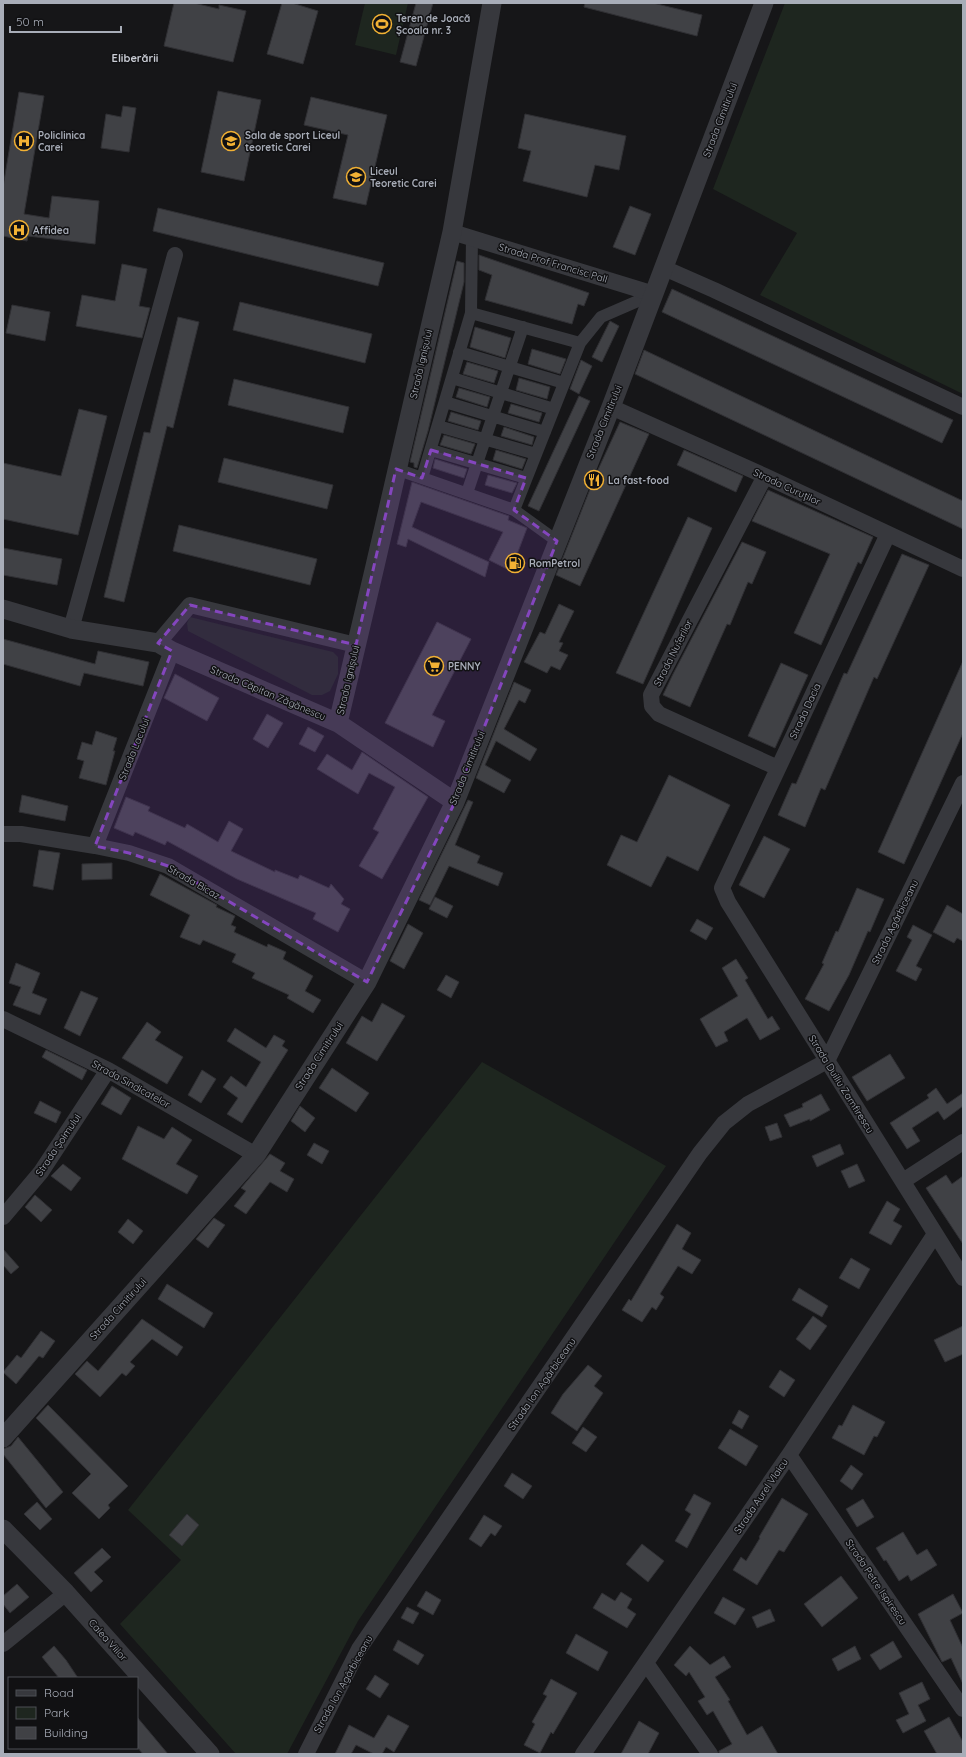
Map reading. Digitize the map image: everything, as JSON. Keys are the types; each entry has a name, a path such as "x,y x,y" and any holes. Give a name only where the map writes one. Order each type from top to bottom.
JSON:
{"street":[{"name":"Strada Ignișului","path":"338,723 376,566 396,469 451,235 492,3"},
{"name":"Strada Cimitirului","path":"3,1438 256,1155 367,982 455,802 610,408 764,3"},
{"name":"Strada Prof Francisc Pall","path":"451,235 472,238 654,294"},
{"path":"422,478 471,313 472,238"},
{"path":"71,629 175,255"},
{"path":"664,268 714,290 963,408"},
{"path":"514,510 580,343 601,317 654,294"},
{"path":"471,313 580,343"},
{"path":"467,493 523,328"},
{"path":"459,352 564,383"},
{"path":"452,378 554,409"},
{"path":"445,402 545,432"},
{"name":"Strada Curuților","path":"610,408 764,476 963,569"},
{"path":"438,426 536,454"},
{"path":"431,450 526,478"},
{"path":"396,469 514,510 557,541"},
{"name":"Strada Nuferilor","path":"764,476 651,695 652,706 659,714 778,768"},
{"name":"Strada Dacia","path":"722,888 888,534"},
{"path":"165,647 190,605 356,645"},
{"name":"Strada Căpitan Zăgănescu","path":"3,610 71,629 165,647 338,723 455,802"},
{"name":"Strada Lacului","path":"95,846 165,647"},
{"name":"Strada Agârbiceanu","path":"827,1061 963,783"},
{"name":"Strada Bicaz","path":"3,834 21,834 95,846 129,853 168,866 367,982"},
{"name":"Strada Duiliu Zamfirescu","path":"722,888 728,902 963,1278"},
{"name":"Strada Sindicatelor","path":"3,1019 108,1070 256,1155"},
{"name":"Strada Ion Agârbiceanu","path":"306,1754 359,1649 700,1153 724,1123 748,1104 827,1061"},
{"name":"Strada Șoimului","path":"3,1217 41,1172 108,1070"},
{"path":"903,1181 963,1142"},
{"name":"Strada Aurel Vlaicu","path":"583,1754 789,1455 935,1234"},
{"name":"Strada Petre Ispirescu","path":"789,1455 963,1709"},
{"name":"Calea Viilor","path":"3,1529 66,1593 210,1754"},
{"path":"3,1644 66,1593"},
{"path":"646,1663 710,1754"}],"highlighted area":[{"path":"431,450 526,478 514,510 557,541 455,802 367,982 168,866 129,853 95,846 172,651 158,643 190,605 356,645 396,469 422,478"}],"green space":[{"name":"Teren de Joacă Școala nr. 3","path":"365,3 408,3 396,55 355,45"},
{"path":"785,3 963,3 963,394 760,295 797,233 713,189"},
{"path":"190,617 333,652 338,657 338,674 330,691 322,695 312,695 188,631 187,623"},
{"path":"482,1062 666,1166 358,1621 287,1754 236,1754 120,1624 181,1560 128,1510"}],"building":[{"path":"174,3 194,3 219,9 219,5 246,11 233,62 164,46"},
{"path":"282,3 292,3 318,11 303,64 267,54"},
{"path":"416,3 433,3 416,66 400,62"},
{"path":"585,3 653,3 702,15 697,36 584,7"},
{"path":"218,91 261,100 244,181 201,172"},
{"path":"19,92 44,96 24,214 49,218 52,196 99,201 95,244 28,236 27,241 3,236 3,187"},
{"path":"311,97 387,115 366,205 333,198 348,135 304,125"},
{"path":"123,106 136,108 129,152 101,148 106,114 121,117"},
{"path":"525,114 626,136 619,170 595,165 587,197 523,181 531,151 518,148"},
{"path":"630,206 651,214 635,255 613,247"},
{"path":"158,208 384,263 378,286 153,231"},
{"path":"479,255 589,293 584,306 578,304 572,324 485,300 492,275 479,270"},
{"path":"457,261 464,263 464,282 428,431 417,468 414,467 414,463 410,462"},
{"path":"122,264 147,269 139,306 150,308 142,338 76,326 82,295 115,301"},
{"path":"672,289 953,420 942,443 662,312"},
{"path":"240,302 372,334 365,363 233,330"},
{"path":"12,305 50,312 45,341 6,333"},
{"path":"178,317 199,322 173,428 167,426 124,602 104,597 144,432 150,433"},
{"path":"610,321 619,326 602,362 592,357"},
{"path":"475,327 511,338 505,358 470,347"},
{"path":"532,349 566,359 560,374 528,364"},
{"path":"644,350 963,501 963,529 635,374"},
{"path":"581,360 592,366 579,394 570,389"},
{"path":"467,362 498,371 494,383 463,374"},
{"path":"519,378 550,387 547,399 516,390"},
{"path":"234,379 349,407 343,433 228,405"},
{"path":"459,388 490,397 487,407 456,397"},
{"path":"579,396 590,401 539,511 528,506"},
{"path":"511,404 542,413 539,422 508,413"},
{"path":"79,409 107,416 78,535 3,519 3,463 61,476"},
{"path":"451,412 481,421 478,430 448,421"},
{"path":"620,422 649,434 580,586 556,575 596,474"},
{"path":"504,427 534,437 532,445 501,436"},
{"path":"444,435 475,444 471,454 440,445"},
{"path":"496,450 526,459 522,469 493,460"},
{"path":"684,450 743,476 736,492 677,465"},
{"path":"224,458 333,485 327,509 218,482"},
{"path":"435,459 467,469 464,478 433,468"},
{"path":"488,475 517,483 512,493 485,485"},
{"path":"412,482 509,516 508,520 527,528 516,557 518,558 511,571 489,560 503,532 421,502 412,527 489,562 485,577 408,539 406,547 397,544"},
{"path":"768,490 873,537 861,564 858,562 821,645 794,633 830,554 752,521"},
{"path":"688,517 712,528 643,684 616,673"},
{"path":"179,525 317,559 310,585 173,551"},
{"path":"742,542 766,552 752,584 748,582 730,625 727,624 690,707 663,695"},
{"path":"3,548 62,559 57,585 3,575"},
{"path":"902,554 929,565 877,679 874,677 825,790 821,788 805,827 778,815 792,783 796,784 844,673 847,674"},
{"path":"559,604 574,611 559,642 563,643 559,651 568,655 560,670 551,666 547,673 524,662 540,632 545,634"},
{"path":"437,622 471,639 432,715 445,721 433,747 385,723"},
{"path":"3,639 95,664 98,651 149,662 143,686 84,673 80,686 3,664"},
{"path":"963,661 963,733 904,864 878,852"},
{"path":"781,663 808,675 775,748 748,736"},
{"path":"175,674 219,698 207,721 164,698"},
{"path":"514,682 531,690 525,703 519,700 504,729 537,749 530,761 496,741 485,765 511,780 504,793 476,778"},
{"path":"267,714 283,723 268,748 253,739"},
{"path":"308,727 324,736 315,752 299,744"},
{"path":"96,731 117,738 106,785 79,778 84,761 77,759 82,742 92,745"},
{"path":"362,752 428,797 382,879 359,866 379,832 373,829 395,787 369,773 358,794 317,769 327,754 352,770"},
{"path":"669,775 730,805 698,871 667,856 651,887 607,865 621,835 637,842"},
{"path":"22,795 68,806 65,821 19,812"},
{"path":"126,797 150,807 148,811 185,828 187,824 218,842 229,821 243,829 231,851 275,872 275,870 298,879 300,875 329,888 331,884 344,899 341,904 350,909 338,932 313,919 316,913 237,879 167,841 165,845 135,832 133,836 114,828"},
{"path":"468,800 473,802 455,845 480,856 477,863 503,873 498,886 449,866 430,905 419,900"},
{"path":"764,836 790,849 764,898 739,885"},
{"path":"39,850 60,853 53,890 33,886"},
{"path":"112,863 112,879 82,880 82,864"},
{"path":"160,874 217,905 216,907 235,916 231,925 236,927 234,932 267,947 268,944 286,952 283,959 313,976 305,991 321,1000 313,1013 287,998 289,995 252,978 255,973 232,962 236,954 203,940 200,945 180,937 190,915 150,895"},
{"path":"857,888 884,899 849,975 829,1011 805,999 824,964 822,963 836,931 838,932"},
{"path":"435,897 453,906 447,918 429,909"},
{"path":"947,905 963,914 963,941 957,938 954,943 933,932"},
{"path":"697,919 713,928 706,940 690,931"},
{"path":"408,924 423,933 404,969 390,961"},
{"path":"913,925 932,935 916,966 922,969 916,981 896,971 912,940 907,937"},
{"path":"736,959 748,978 745,980 768,1019 772,1016 780,1029 760,1040 747,1018 724,1032 728,1041 716,1047 700,1019 738,996 722,968"},
{"path":"16,963 40,973 32,993 47,999 40,1015 13,1005 21,987 9,983"},
{"path":"446,975 459,982 451,998 437,990"},
{"path":"81,991 98,998 80,1036 64,1028"},
{"path":"382,1003 405,1016 377,1061 346,1043 362,1016 372,1022"},
{"path":"147,1022 161,1032 155,1040 183,1057 167,1084 122,1058"},
{"path":"235,1028 266,1048 274,1035 285,1041 282,1046 288,1050 242,1123 227,1114 238,1098 223,1087 231,1076 246,1087 261,1062 227,1041"},
{"path":"46,1050 87,1070 82,1080 42,1057"},
{"path":"890,1054 905,1078 867,1101 852,1077"},
{"path":"332,1068 369,1093 356,1112 319,1088"},
{"path":"202,1070 216,1079 201,1103 188,1095"},
{"path":"112,1086 131,1098 121,1115 101,1104"},
{"path":"936,1088 947,1104 963,1093 963,1106 944,1120 938,1111 912,1128 920,1141 907,1149 890,1123 929,1098 927,1095"},
{"path":"821,1094 830,1110 810,1121 810,1119 790,1127 784,1115 803,1107 802,1104"},
{"path":"40,1101 61,1112 56,1123 34,1113"},
{"path":"300,1106 315,1118 305,1132 291,1121"},
{"path":"777,1123 782,1137 770,1141 765,1127"},
{"path":"138,1126 164,1139 172,1127 192,1140 176,1164 198,1176 187,1194 122,1159"},
{"path":"314,1143 329,1151 322,1164 307,1155"},
{"path":"840,1144 844,1154 817,1167 812,1156"},
{"path":"270,1154 285,1163 280,1171 294,1179 287,1192 270,1182 246,1214 234,1206 246,1191 241,1188"},
{"path":"63,1164 81,1178 71,1191 51,1176"},
{"path":"857,1164 865,1181 849,1188 841,1171"},
{"path":"946,1175 952,1184 963,1176 963,1244 926,1188"},
{"path":"35,1195 52,1210 41,1222 25,1207"},
{"path":"887,1201 900,1209 893,1221 902,1226 891,1245 869,1233"},
{"path":"214,1218 225,1225 208,1248 196,1239"},
{"path":"128,1219 143,1231 133,1244 118,1232"},
{"path":"677,1224 691,1233 682,1249 701,1260 692,1274 678,1266 660,1294 664,1297 656,1310 652,1307 642,1322 622,1310 629,1299 631,1301"},
{"path":"3,1249 19,1267 11,1274 3,1265"},
{"path":"851,1258 870,1269 859,1289 839,1278"},
{"path":"167,1284 213,1313 204,1328 158,1299"},
{"path":"799,1288 828,1306 822,1317 792,1300"},
{"path":"813,1316 827,1326 810,1350 796,1339"},
{"path":"142,1319 183,1347 177,1356 152,1339 130,1362 135,1366 126,1376 122,1373 100,1397 75,1374 87,1361 98,1371"},
{"path":"963,1326 963,1354 945,1362 934,1340"},
{"path":"41,1331 55,1341 43,1358 39,1356 16,1384 3,1372 17,1355 21,1358"},
{"path":"588,1365 602,1376 594,1386 603,1393 577,1431 551,1413 563,1394"},
{"path":"780,1370 795,1380 784,1397 769,1387"},
{"path":"48,1405 128,1486 108,1505 110,1508 99,1519 72,1493 91,1474 36,1418"},
{"path":"853,1405 885,1422 877,1437 874,1436 864,1455 832,1438 839,1425 842,1426"},
{"path":"739,1410 749,1416 742,1429 732,1423"},
{"path":"583,1427 597,1437 586,1452 572,1443"},
{"path":"730,1429 758,1446 746,1466 718,1448"},
{"path":"18,1437 63,1492 46,1508 3,1454 3,1449 11,1446"},
{"path":"851,1465 863,1474 852,1490 840,1481"},
{"path":"512,1473 532,1486 523,1499 504,1486"},
{"path":"694,1494 711,1503 687,1548 675,1541 691,1514 685,1510"},
{"path":"782,1498 808,1514 784,1552 779,1550 757,1585 733,1570 741,1557 746,1561"},
{"path":"863,1499 874,1517 857,1527 846,1509"},
{"path":"37,1502 52,1519 40,1530 24,1514"},
{"path":"187,1514 199,1525 182,1546 169,1535"},
{"path":"484,1515 502,1526 495,1536 491,1533 481,1547 469,1539"},
{"path":"903,1532 917,1555 927,1549 937,1565 911,1581 908,1575 899,1581 886,1560 884,1561 876,1548"},
{"path":"642,1544 664,1561 648,1582 626,1564"},
{"path":"102,1548 111,1557 94,1572 103,1581 91,1592 74,1573"},
{"path":"841,1576 858,1598 822,1627 804,1604"},
{"path":"17,1584 29,1597 10,1613 3,1604 3,1596"},
{"path":"426,1591 441,1600 433,1615 417,1606"},
{"path":"621,1592 632,1599 627,1608 636,1614 627,1628 593,1608 602,1593 615,1601"},
{"path":"953,1594 963,1613 950,1620 963,1648 963,1684 951,1658 942,1662 918,1614"},
{"path":"723,1597 745,1609 735,1625 714,1613"},
{"path":"407,1607 419,1613 413,1624 401,1618"},
{"path":"770,1609 775,1621 757,1628 752,1617"},
{"path":"576,1634 608,1652 598,1671 566,1653"},
{"path":"398,1640 424,1655 418,1665 393,1650"},
{"path":"893,1641 902,1657 880,1670 870,1655"},
{"path":"54,1646 77,1677 58,1677 42,1657"},
{"path":"690,1646 710,1665 724,1656 731,1667 715,1677 730,1700 728,1701 747,1735 762,1726 778,1754 719,1754 719,1751 732,1744 713,1711 707,1715 698,1701 705,1697 689,1672 686,1676 674,1665"},
{"path":"855,1646 861,1659 838,1671 832,1659"},
{"path":"375,1675 389,1684 380,1698 366,1689"},
{"path":"551,1679 577,1693 553,1734 551,1732 540,1753 524,1745 535,1724 532,1722 547,1696 543,1694"},
{"path":"922,1682 930,1699 918,1705 926,1721 903,1733 896,1720 909,1714 899,1693"},
{"path":"388,1715 409,1726 394,1752 386,1747 382,1754 374,1754 356,1745 351,1754 335,1754 349,1725 374,1738"},
{"path":"949,1717 963,1742 963,1754 937,1754 924,1731"},
{"path":"138,1718 168,1754 143,1754 138,1748"},
{"path":"639,1721 659,1733 648,1754 621,1754"}],"place":[{"name":"Teren de Joacă Școala nr. 3","path":"382,24"},
{"name":"Policlinica Carei","path":"24,141"},
{"name":"Sala de sport Liceul teoretic Carei","path":"231,141"},
{"name":"Liceul Teoretic Carei","path":"356,177"},
{"name":"Affidea","path":"19,230"},
{"name":"La fast-food","path":"594,480"},
{"name":"RomPetrol","path":"515,563"},
{"name":"PENNY","path":"434,666"}],"district":[{"name":"Eliberării","path":"135,58"}]}
